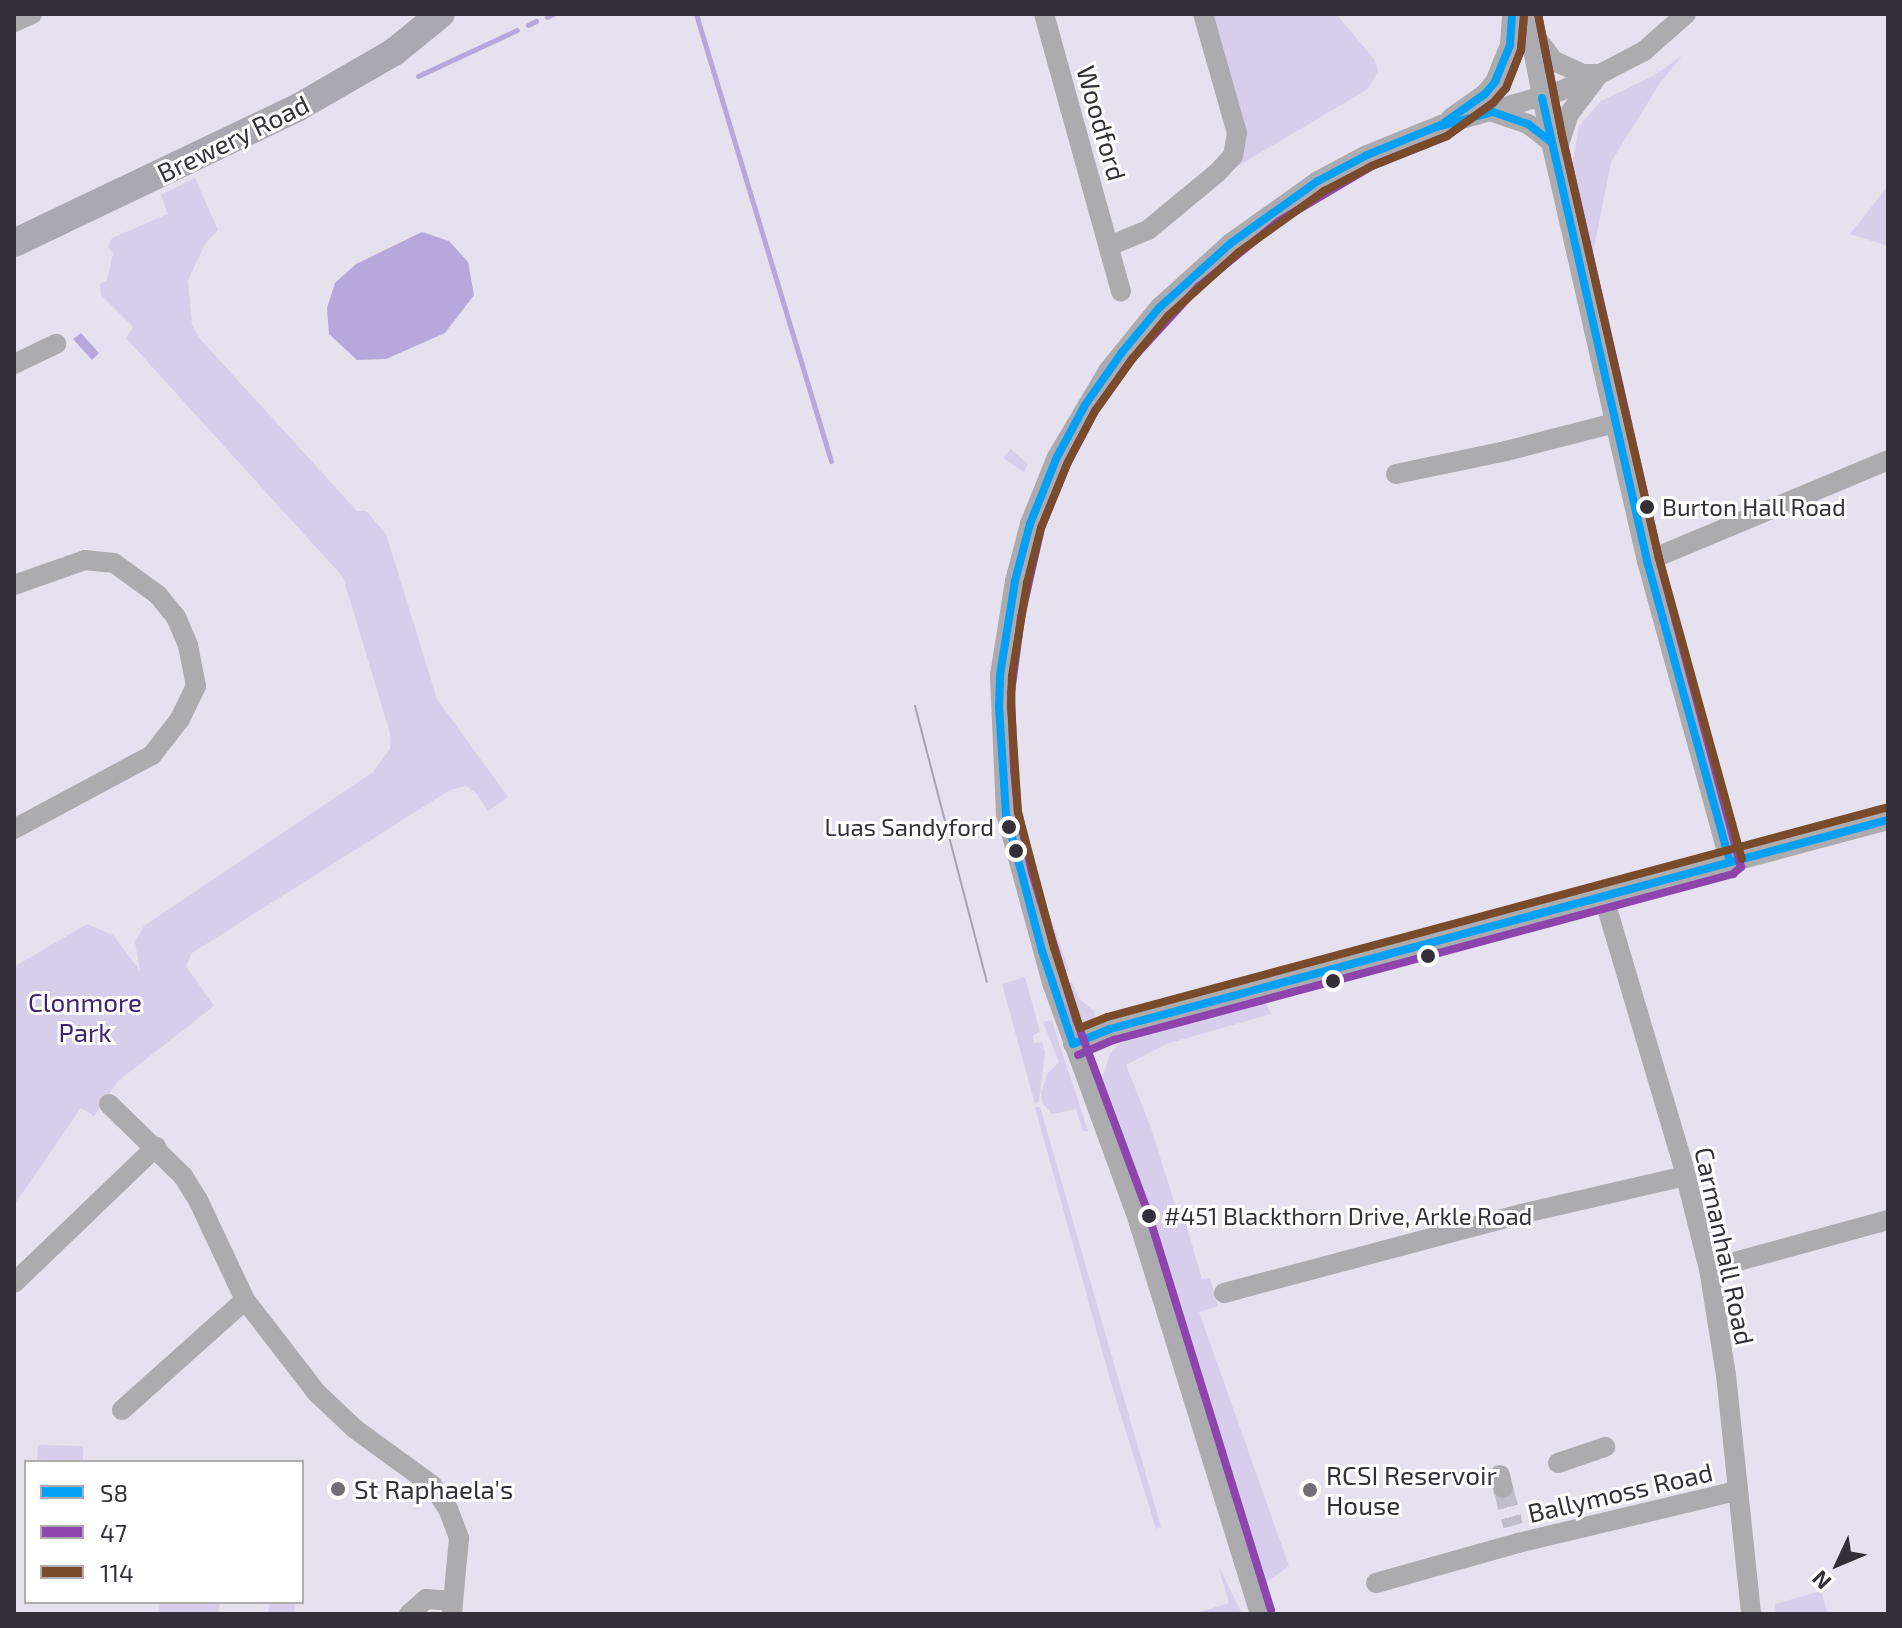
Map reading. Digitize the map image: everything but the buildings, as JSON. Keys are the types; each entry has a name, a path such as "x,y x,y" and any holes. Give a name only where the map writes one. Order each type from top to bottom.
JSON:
{"highway":[{"name":"Brewery Road","path":"14,243 297,108 394,52 441,14"}],"street":[{"path":"14,22 32,14"},
{"name":"Woodford","path":"1044,14 1121,291"},
{"path":"1109,246 1148,230 1233,156 1237,133 1203,14"},
{"path":"1441,125 1485,94 1495,82 1510,45 1512,14"},
{"path":"1260,1614 1139,1222 1073,1044 1020,875 1006,814 1000,675 1015,581 1045,483 1085,405 1159,308 1197,272 1272,211 1318,181 1367,155 1441,125 1542,97 1600,74 1644,51 1686,14"},
{"path":"1529,22 1554,61 1583,74 1600,74"},
{"path":"1529,22 1553,149 1647,561 1730,862"},
{"path":"1553,149 1569,114 1600,74"},
{"path":"1493,112 1528,124 1553,149"},
{"path":"14,364 56,344"},
{"path":"1396,474 1506,451 1614,423"},
{"path":"1647,561 1888,460"},
{"path":"14,585 85,560 114,563 158,595 176,617 188,645 196,686 180,719 152,755 14,829"},
{"path":"1073,1044 1110,1029 1888,820"},
{"name":"Carmanhall Road","path":"1604,898 1686,1176 1709,1269 1726,1375 1751,1614"},
{"path":"108,1105 156,1147 183,1176 198,1200 245,1300 317,1393 355,1429 432,1485 448,1509 459,1538 453,1607 426,1599 409,1614"},
{"path":"14,1282 156,1147"},
{"path":"1224,1293 1544,1208 1686,1176"},
{"path":"1709,1269 1888,1220"},
{"path":"122,1410 245,1300"},
{"path":"1558,1463 1605,1447"},
{"name":"Ballymoss Road","path":"1376,1583 1516,1535 1737,1491"}],"green space":[{"path":"1211,14 1336,14 1375,60 1378,71 1368,89 1236,167"},
{"path":"1682,56 1660,83 1611,162 1593,253 1588,254 1572,168 1579,126 1601,101 1653,76"},
{"name":"Clonmore Park","path":"195,178 218,230 205,244 188,280 192,325 201,340 357,511 366,511 386,534 437,699 508,797 488,811 477,794 466,786 450,790 192,953 186,966 214,1006 118,1081 94,1116 81,1108 14,1205 14,967 87,924 113,935 140,971 135,942 144,926 373,772 390,749 390,733 343,577 126,338 133,327 101,295 100,284 107,280 113,253 108,247 112,238 168,214 161,195"},
{"path":"1888,186 1888,246 1850,234"},
{"path":"1011,449 1028,464 1024,472 1003,458"},
{"path":"1015,781 1033,867 1069,971 1057,975 1052,963 1053,947 1017,830"},
{"path":"1025,977 1040,1032 1033,1035 1034,1043 1042,1042 1045,1052 1039,1102 1035,1104 1002,984"},
{"path":"1072,982 1079,999 1094,1011 1097,1022 1076,1022 1060,985"},
{"path":"1264,999 1271,1014 1166,1044 1126,1065 1151,1128 1176,1208 1181,1207 1202,1279 1210,1278 1218,1306 1199,1312 1289,1566 1265,1583 1129,1171 1102,1078 1110,1054 1119,1044"},
{"path":"1052,1020 1088,1131 1083,1131 1076,1109 1052,1114 1043,1104 1041,1092 1048,1073 1059,1062 1043,1022"},
{"path":"1035,1107 1040,1107 1161,1527 1156,1529 1111,1383"},
{"path":"38,1445 83,1446 83,1460 37,1460"},
{"path":"1218,1565 1242,1614 1193,1614 1229,1603"},
{"path":"1821,1591 1828,1614 1776,1614 1775,1604"},
{"path":"160,1604 220,1604 218,1614 158,1614"},
{"path":"270,1604 296,1604 294,1614 268,1614"}],"shaded area":[{"path":"422,232 449,241 468,262 474,295 445,333 386,359 357,360 329,334 327,308 335,283 356,264"},
{"path":"81,333 99,353 92,360 73,339"}],"waterway":[{"path":"547,17 553,14"},
{"path":"696,14 831,461"},
{"path":"528,25 536,21"},
{"path":"418,76 517,30"}],"tunnel":[{"path":"1503,1488 1513,1526"}],"tram line":[{"path":"915,706 987,982"}],"transit line":[{"name":"S8","path":"1073,1044 1042,951 1006,814 999,707 1000,675 1015,581 1030,524 1057,457 1085,405 1123,351 1159,308 1231,243 1318,181 1367,155 1441,125 1485,94 1495,82 1510,45 1512,14"},
{"name":"47","path":"1078,1055 1114,1040 1733,874 1741,867 1659,558 1563,140 1538,14"},
{"name":"114","path":"1538,14 1563,140 1659,558 1742,859"},
{"name":"47","path":"1271,1610 1150,1218 1076,1019 1032,872 1018,812 1014,770 1011,693 1021,617 1041,528 1068,462 1095,411 1132,359 1198,287 1279,221 1372,166 1447,136 1493,103 1506,88 1521,50 1524,15"},
{"name":"114","path":"1524,15 1521,50 1506,88 1494,102 1447,136 1372,166 1324,191 1239,252 1168,316 1133,358 1095,411 1068,462 1041,528 1027,583 1012,676 1011,707 1018,812 1054,948 1080,1028 1107,1017 1885,808"},
{"name":"S8","path":"1542,98 1647,561 1730,862"},
{"name":"S8","path":"1437,127 1493,112 1528,124 1551,142"},
{"name":"S8","path":"1073,1044 1110,1029 1888,820"}],"place":[{"name":"Burton Hall Road","path":"1647,507"},
{"name":"Luas Sandyford","path":"1009,827"},
{"name":"#451 Blackthorn Drive, Arkle Road","path":"1149,1216"},
{"name":"St Raphaela's","path":"338,1489"},
{"name":"RCSI Reservoir House","path":"1310,1490"}]}
